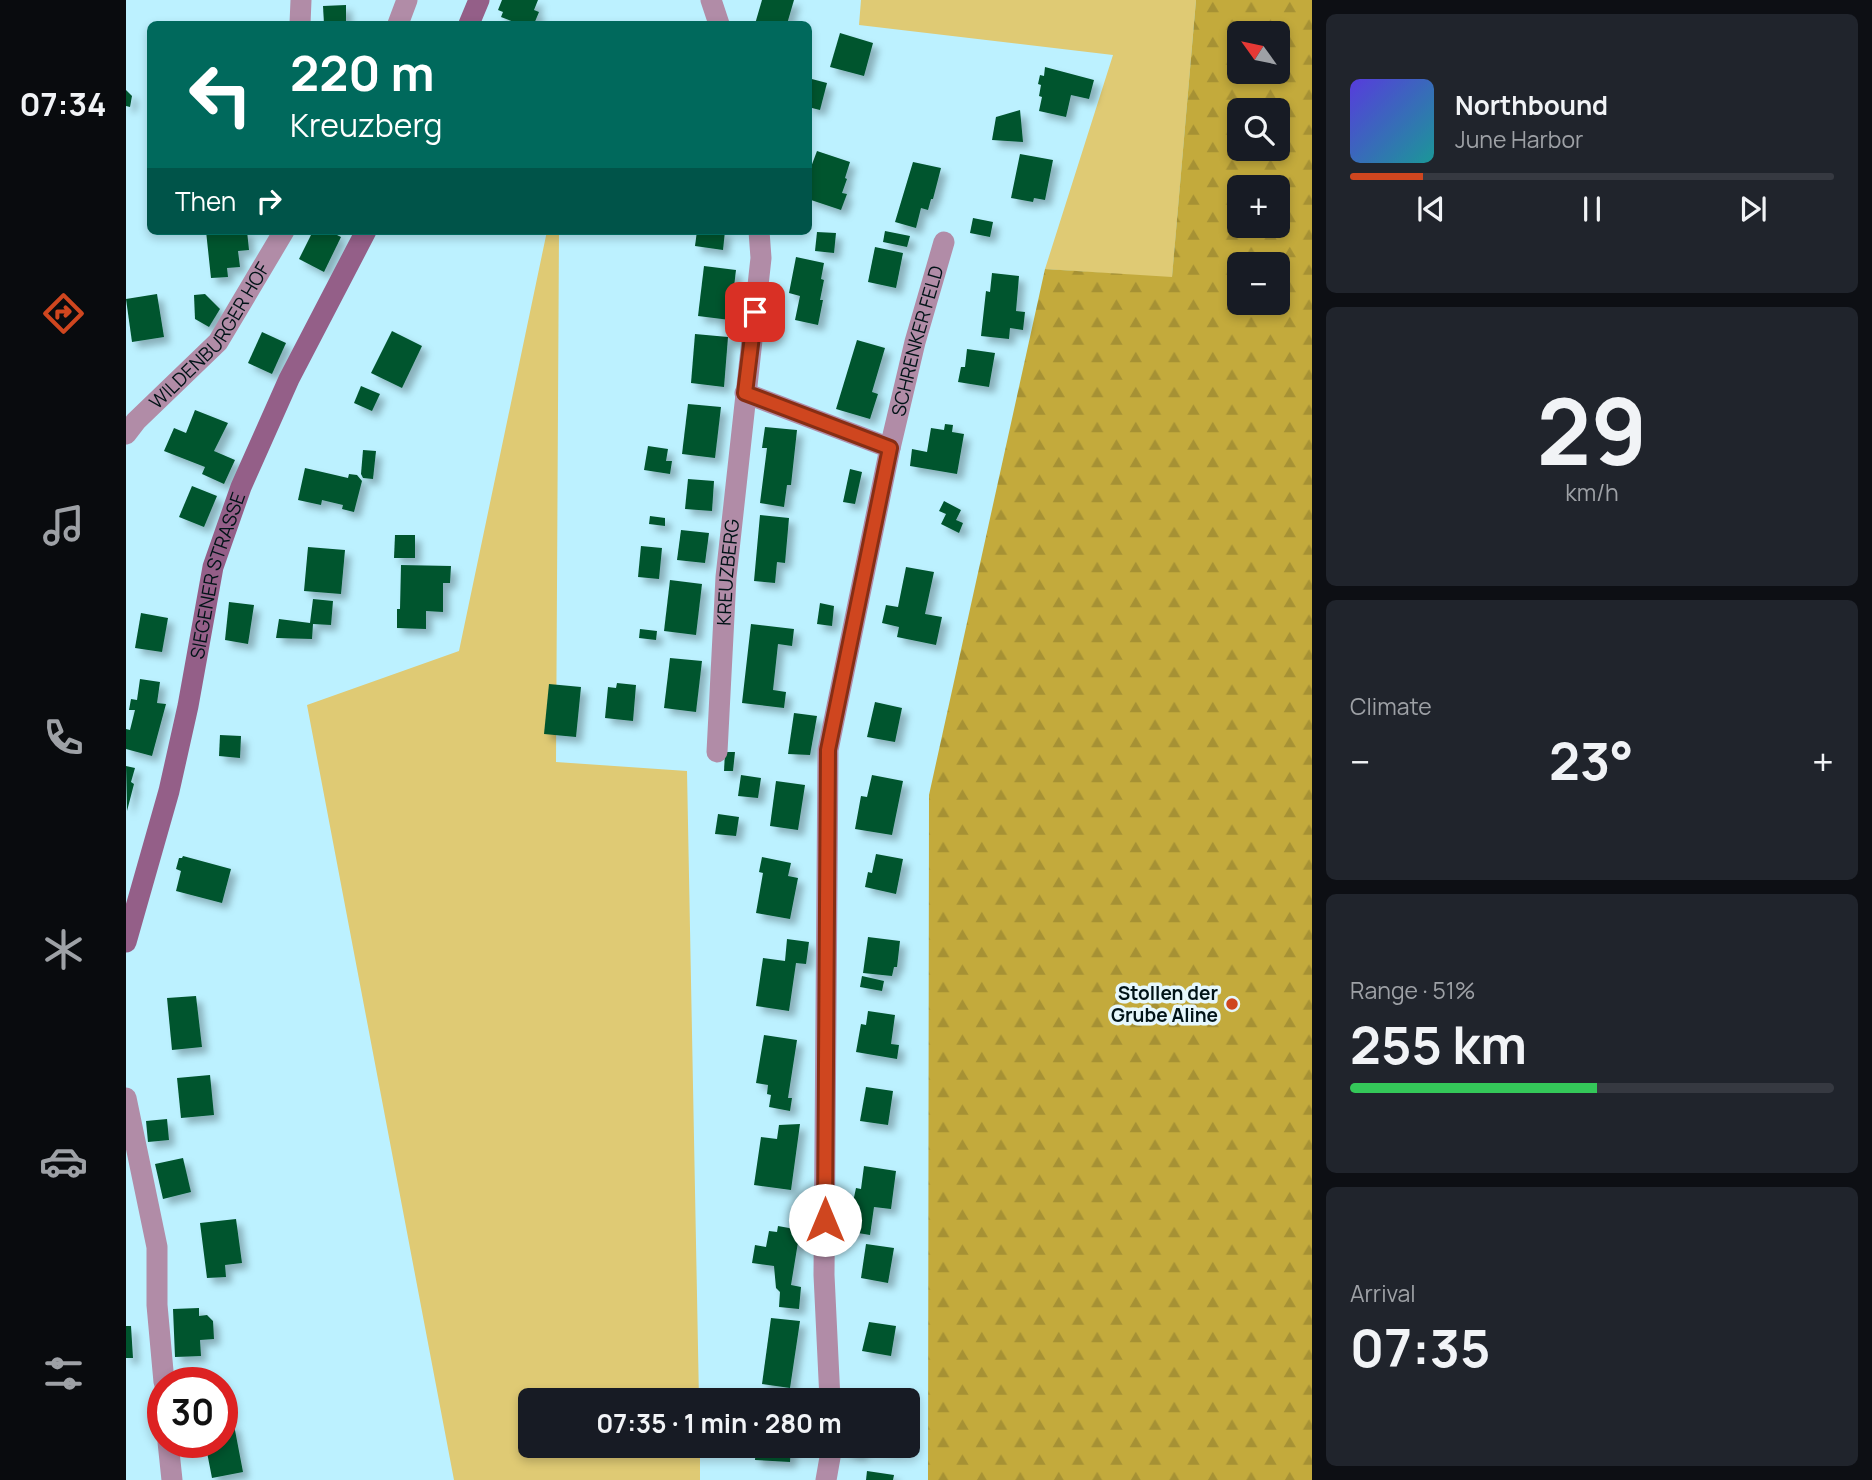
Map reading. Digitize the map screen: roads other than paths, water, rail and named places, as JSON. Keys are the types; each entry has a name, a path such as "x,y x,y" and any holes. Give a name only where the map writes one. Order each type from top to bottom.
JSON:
{"main road":[{"path":"470,21 479,0"},
{"name":"SIEGENER STRASSE","path":"126,942 169,791 188,706 213,567 241,487 289,379 364,235"}],"street":[{"path":"300,21 301,0"},
{"path":"399,21 407,0"},
{"path":"711,0 718,21"},
{"name":"WILDENBURGER HOF","path":"126,434 136,421 218,342 282,235"},
{"name":"KREUZBERG","path":"717,752 726,576 761,258 759,235"},
{"name":"SCHRENKER FELD","path":"830,1388 824,1275 828,750 890,448 915,342 944,242"},
{"path":"745,393 890,448"},
{"path":"126,1098 157,1247 157,1305 163,1367"},
{"path":"170,1458 172,1480"},
{"path":"826,1480 830,1458"}],"place":[{"name":"Stollen der Grube Aline","path":"1232,1004"}]}
